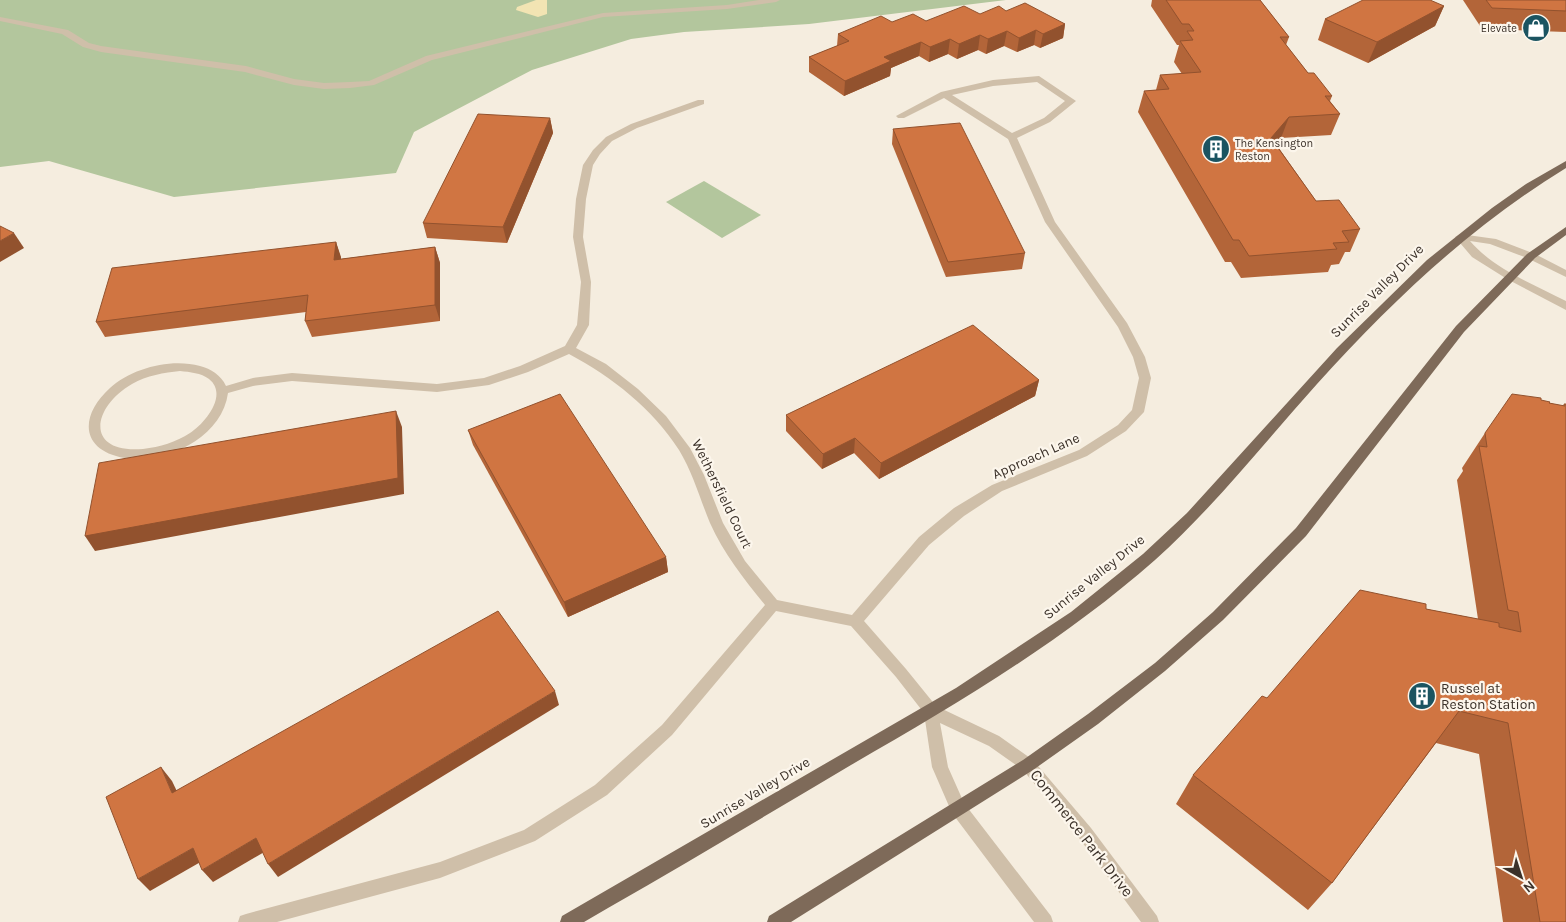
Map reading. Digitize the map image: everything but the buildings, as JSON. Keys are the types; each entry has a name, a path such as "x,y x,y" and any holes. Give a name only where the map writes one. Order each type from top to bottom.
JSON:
{"main road":[{"name":"Sunrise Valley Drive","path":"568,922 931,711 1046,638 1105,595 1190,520 1363,327 1401,288 1460,237 1521,191 1566,164"},
{"path":"774,922 1028,765 1160,667 1218,616 1268,567 1307,524 1460,329 1531,256 1566,230"}],"street":[{"path":"0,19 65,32 86,45 101,49 207,63 294,82 324,86 372,83 429,58 602,15 694,10 776,0"},
{"path":"901,116 944,94 993,83 1039,78 1071,101 1047,120 1012,137 944,94"},
{"path":"222,391 253,382 292,377 437,388 446,387 485,382 524,369 569,349 582,325 586,282 578,237 581,199 588,165 596,152 609,139 634,126 700,102"},
{"name":"Approach Lane","path":"854,621 924,541 959,512 997,488 1083,453 1122,428 1138,412 1145,378 1139,357 1123,326 1050,222 1012,137"},
{"path":"1460,237 1492,241 1531,256 1566,274"},
{"path":"1460,237 1476,255 1510,277 1566,306"},
{"name":"Wethersfield Court","path":"569,349 602,367 634,392 662,419 687,455 698,475 717,524 740,565 773,605"},
{"path":"180,367 203,371 216,379 222,391 221,406 211,422 195,436 169,448 140,454 113,451 99,443 92,428 95,414 109,394 127,381 158,369 180,367"},
{"path":"246,922 440,870 529,836 601,790 667,730 773,605 854,621 901,673 931,711 940,767 958,808 1045,922"},
{"name":"Commerce Park Drive","path":"931,711 994,741 1028,765 1085,833 1151,922"}],"green space":[{"path":"0,0 1006,0 809,24 684,32 631,39 532,70 414,132 396,173 174,197 49,161 0,167"},
{"path":"704,181 761,215 722,238 666,202"}],"sand":[{"path":"536,0 547,0 547,14 538,17 516,10 517,7"}],"place":[{"name":"Elevate","path":"1536,28"},
{"name":"The Kensington Reston","path":"1216,149"},
{"name":"Russel at Reston Station","path":"1422,696"}]}
